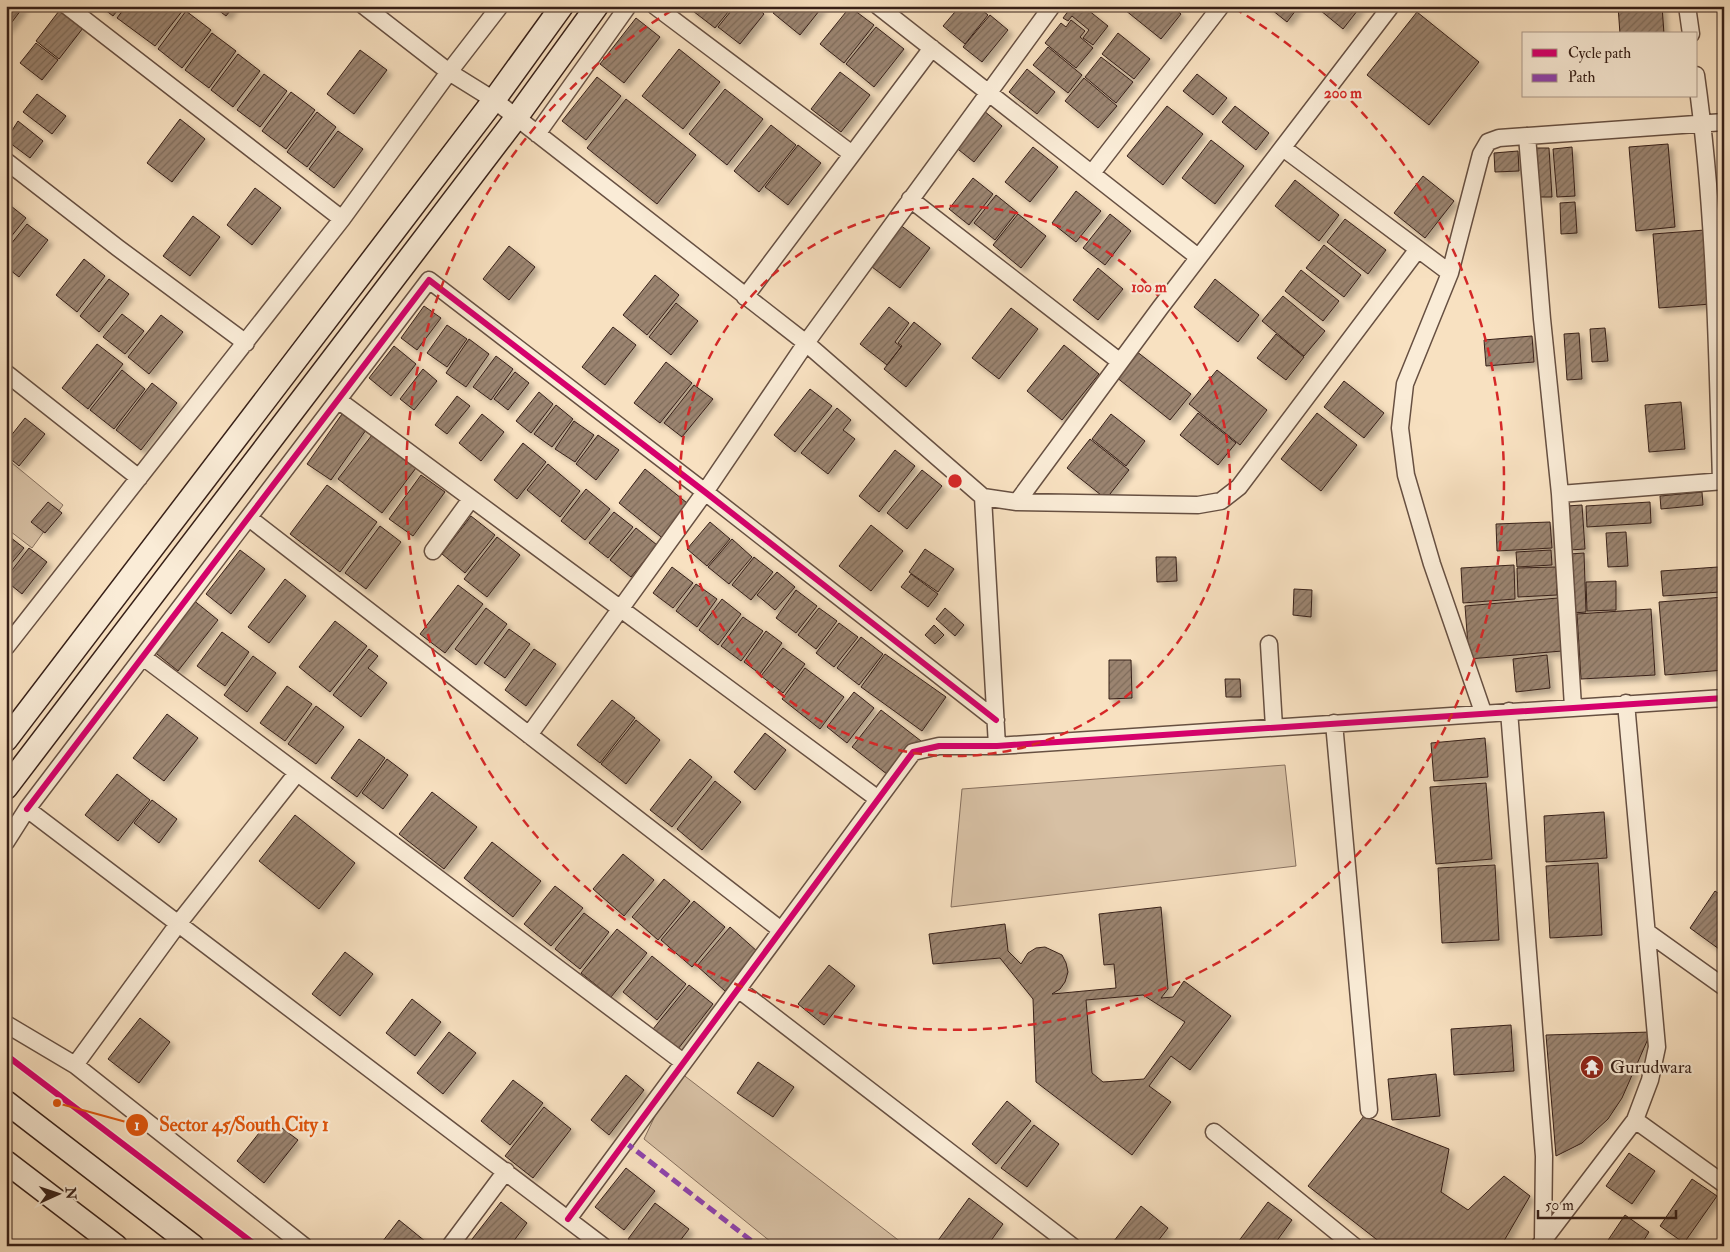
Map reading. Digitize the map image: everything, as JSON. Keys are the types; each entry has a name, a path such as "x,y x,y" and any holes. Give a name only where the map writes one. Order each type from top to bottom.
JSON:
{"street":[{"path":"67,6 342,219"},
{"path":"364,6 449,72 494,100 806,344 983,496 1016,502 1198,505 1222,501 1239,488 1418,249"},
{"path":"6,647 342,219 449,72 500,6"},
{"path":"6,740 494,100 562,6"},
{"path":"6,788 516,118 597,6"},
{"path":"537,134 628,6"},
{"path":"655,6 852,154"},
{"path":"878,6 1198,257"},
{"path":"529,735 705,492 806,344 910,199 1052,6"},
{"path":"1092,173 1221,6"},
{"path":"1016,502 1119,361 1391,6"},
{"path":"1687,6 1691,32"},
{"path":"745,297 932,48"},
{"path":"1560,494 1722,481 1719,314 1703,124 1698,89"},
{"path":"1483,712 1432,564 1406,475 1400,428 1405,384 1450,273 1481,154 1488,142 1499,138 1724,122"},
{"path":"1528,136 1542,319 1560,494 1573,707"},
{"path":"1283,148 1450,273"},
{"path":"6,161 118,248 246,343"},
{"path":"910,199 1119,361"},
{"path":"6,842 27,809 429,280 705,492 996,720"},
{"path":"6,374 139,478"},
{"path":"338,400 878,799"},
{"path":"983,496 997,746"},
{"path":"433,551 471,499"},
{"path":"249,518 781,930"},
{"path":"1269,644 1274,727"},
{"path":"143,657 683,1062"},
{"path":"568,1219 913,752 940,746 997,746 1483,712 1724,698"},
{"path":"1541,1243 1635,1120 1650,1080 1657,1047 1626,703"},
{"path":"1508,711 1544,1156 1541,1243"},
{"path":"1334,723 1369,1110"},
{"path":"74,1065 178,924 298,773"},
{"path":"27,809 603,1246"},
{"path":"1646,932 1724,987"},
{"path":"738,989 1072,1246"},
{"path":"6,1024 74,1065 304,1246"},
{"path":"6,1102 193,1246"},
{"path":"1635,1120 1724,1184"},
{"path":"1214,1132 1354,1246"},
{"path":"6,1162 116,1246"},
{"path":"450,1246 506,1172"}],"shaded area":[{"path":"6,458 63,505 32,548 6,528"},
{"path":"1285,765 1296,866 951,907 962,789"},
{"path":"677,1070 906,1246 776,1246 644,1139"}],"building":[{"path":"6,6 24,6 6,30"},
{"path":"100,6 121,6 113,16"},
{"path":"126,6 178,6 183,10 155,46 117,18"},
{"path":"213,6 234,6 226,16"},
{"path":"691,6 733,6 715,28 689,8"},
{"path":"735,6 755,6 764,14 740,44 718,27"},
{"path":"779,6 823,6 800,35 773,13"},
{"path":"960,6 977,6 988,15 965,44 943,26"},
{"path":"1072,6 1083,6 1108,26 1093,45 1083,38 1089,30 1072,16 1068,21 1063,18"},
{"path":"1128,6 1172,6 1181,14 1161,39 1125,10"},
{"path":"1267,6 1299,6 1287,22"},
{"path":"1315,6 1361,6 1343,29"},
{"path":"1618,6 1662,6 1664,32 1620,32"},
{"path":"850,7 874,25 844,63 820,44"},
{"path":"59,11 83,28 59,59 36,41"},
{"path":"186,11 211,30 182,68 158,49"},
{"path":"1417,12 1479,62 1429,125 1367,75"},
{"path":"990,15 1008,30 982,62 963,47"},
{"path":"636,18 660,37 624,83 600,64"},
{"path":"1071,20 1085,31 1080,37 1093,48 1076,68 1045,43 1061,23 1066,27"},
{"path":"876,27 904,49 874,87 846,64"},
{"path":"212,33 236,51 209,88 185,70"},
{"path":"1118,33 1150,59 1134,79 1102,54"},
{"path":"36,43 58,60 42,80 20,63"},
{"path":"1048,47 1082,75 1068,93 1033,65"},
{"path":"679,49 720,82 683,129 642,96"},
{"path":"360,50 387,70 354,114 327,94"},
{"path":"238,54 260,71 233,107 211,90"},
{"path":"1101,57 1133,82 1116,103 1085,77"},
{"path":"1027,69 1055,92 1037,114 1009,92"},
{"path":"840,72 870,95 841,132 811,109"},
{"path":"264,74 287,91 260,127 237,110"},
{"path":"1197,74 1227,98 1213,115 1183,91"},
{"path":"597,77 621,96 586,140 562,121"},
{"path":"1084,78 1117,106 1098,128 1065,101"},
{"path":"725,89 763,119 727,165 689,134"},
{"path":"291,92 315,110 286,149 262,131"},
{"path":"37,94 66,116 52,134 23,112"},
{"path":"626,99 696,155 657,204 587,148"},
{"path":"1167,106 1203,134 1163,185 1127,156"},
{"path":"1235,106 1269,133 1256,150 1222,122"},
{"path":"983,110 1002,126 974,162 954,146"},
{"path":"317,112 336,127 307,167 287,152"},
{"path":"180,119 205,139 172,182 147,163"},
{"path":"18,121 43,141 30,158 6,140"},
{"path":"771,125 796,145 759,192 734,171"},
{"path":"338,131 363,149 334,188 309,169"},
{"path":"1211,140 1244,166 1215,204 1182,178"},
{"path":"1668,144 1675,227 1636,231 1629,147"},
{"path":"798,145 821,163 788,205 765,187"},
{"path":"1033,147 1058,167 1030,202 1005,182"},
{"path":"1572,147 1575,196 1557,197 1553,149"},
{"path":"1534,148 1549,148 1552,197 1537,197"},
{"path":"1518,151 1519,171 1495,172 1494,153"},
{"path":"1423,176 1454,201 1425,238 1394,213"},
{"path":"973,178 993,194 969,225 949,209"},
{"path":"1295,180 1339,215 1319,241 1275,206"},
{"path":"255,188 281,208 252,245 227,225"},
{"path":"1076,191 1101,211 1076,242 1052,223"},
{"path":"996,195 1017,212 995,240 974,223"},
{"path":"6,202 26,218 6,243"},
{"path":"1575,202 1577,233 1561,234 1560,203"},
{"path":"1724,203 1724,248 1718,249 1716,204"},
{"path":"1018,214 1046,236 1021,268 993,245"},
{"path":"1110,214 1131,231 1105,265 1083,248"},
{"path":"193,216 220,237 190,276 163,256"},
{"path":"1345,219 1386,250 1368,274 1327,242"},
{"path":"27,224 48,240 19,277 6,267 6,250"},
{"path":"899,224 930,248 900,288 868,264"},
{"path":"1705,230 1711,304 1659,308 1653,234"},
{"path":"1324,245 1361,275 1344,297 1306,268"},
{"path":"509,246 535,267 509,300 483,279"},
{"path":"84,259 105,276 77,312 56,295"},
{"path":"1098,268 1123,289 1098,320 1073,300"},
{"path":"1301,270 1339,301 1323,321 1285,291"},
{"path":"655,275 679,295 647,335 623,315"},
{"path":"109,279 129,294 99,332 80,316"},
{"path":"1215,279 1259,315 1238,342 1194,307"},
{"path":"1283,296 1325,331 1304,356 1262,321"},
{"path":"676,303 698,321 671,355 649,337"},
{"path":"424,306 441,318 417,350 401,338"},
{"path":"889,307 909,323 895,342 901,347 887,365 860,344"},
{"path":"1011,308 1038,329 999,379 972,358"},
{"path":"122,314 144,331 125,354 103,337"},
{"path":"161,315 183,332 149,374 128,357"},
{"path":"914,322 941,344 906,387 884,369 902,346 898,343"},
{"path":"447,325 467,339 447,367 427,353"},
{"path":"613,327 636,345 605,385 582,367"},
{"path":"1605,328 1608,361 1592,362 1590,329"},
{"path":"1579,333 1582,379 1567,380 1564,334"},
{"path":"1276,334 1304,357 1286,380 1257,358"},
{"path":"1532,336 1534,362 1486,366 1484,340"},
{"path":"469,339 489,354 466,387 446,373"},
{"path":"97,344 123,364 88,409 62,388"},
{"path":"1064,345 1099,374 1062,420 1027,391"},
{"path":"394,346 416,364 391,396 369,378"},
{"path":"1136,351 1191,394 1170,420 1116,377"},
{"path":"496,356 513,369 491,400 473,387"},
{"path":"666,362 692,383 660,423 634,403"},
{"path":"423,369 437,381 414,410 400,399"},
{"path":"122,370 145,389 114,429 90,410"},
{"path":"1217,370 1267,410 1240,445 1189,404"},
{"path":"515,372 529,383 508,410 494,399"},
{"path":"1344,381 1384,413 1364,438 1324,407"},
{"path":"152,383 177,403 141,450 116,430"},
{"path":"694,385 713,399 682,437 664,423"},
{"path":"810,389 832,406 795,452 774,435"},
{"path":"539,392 553,404 531,433 516,421"},
{"path":"457,396 470,406 447,434 435,425"},
{"path":"1681,402 1685,449 1649,452 1645,405"},
{"path":"556,405 573,419 552,447 534,434"},
{"path":"837,408 851,420 843,430 855,439 828,474 801,453"},
{"path":"1198,413 1236,443 1218,465 1180,435"},
{"path":"1317,413 1357,445 1321,491 1281,459"},
{"path":"342,414 366,430 331,480 307,464"},
{"path":"482,414 504,432 481,461 459,443"},
{"path":"1111,414 1145,441 1126,466 1092,439"},
{"path":"25,418 45,434 19,466 6,455 6,442"},
{"path":"574,421 594,435 575,462 555,449"},
{"path":"372,435 416,468 382,513 338,479"},
{"path":"598,435 619,450 596,480 576,464"},
{"path":"1090,439 1129,470 1106,499 1067,468"},
{"path":"523,443 546,462 517,499 494,480"},
{"path":"895,450 915,466 879,512 859,496"},
{"path":"548,464 580,491 560,517 527,490"},
{"path":"645,469 692,507 665,540 619,503"},
{"path":"922,470 942,486 907,529 887,513"},
{"path":"421,475 445,492 413,536 389,519"},
{"path":"327,485 377,522 340,572 290,534"},
{"path":"586,489 610,509 585,540 561,521"},
{"path":"1702,492 1703,505 1661,509 1660,496"},
{"path":"48,502 62,513 45,533 31,522"},
{"path":"1650,502 1651,523 1587,527 1586,506"},
{"path":"1582,505 1585,549 1570,550 1567,506"},
{"path":"614,512 633,527 608,558 589,543"},
{"path":"471,516 495,535 465,573 442,554"},
{"path":"710,522 730,539 707,566 687,549"},
{"path":"1550,522 1552,548 1497,551 1496,524"},
{"path":"871,525 903,551 871,591 839,566"},
{"path":"380,526 401,542 366,589 345,573"},
{"path":"636,528 657,545 631,577 610,560"},
{"path":"1626,532 1628,566 1608,567 1606,533"},
{"path":"6,534 24,548 6,570"},
{"path":"497,537 520,555 487,597 464,579"},
{"path":"732,539 752,557 729,584 708,567"},
{"path":"29,548 47,562 22,594 6,581 6,578"},
{"path":"925,549 954,569 938,592 909,572"},
{"path":"240,550 265,569 231,614 206,594"},
{"path":"1551,550 1552,565 1517,567 1516,552"},
{"path":"1584,553 1586,612 1573,613 1570,554"},
{"path":"754,557 773,572 751,600 732,585"},
{"path":"1156,557 1176,557 1177,581 1157,582"},
{"path":"1514,565 1515,599 1463,603 1461,568"},
{"path":"672,567 693,583 673,608 653,593"},
{"path":"1556,567 1557,595 1518,597 1517,568"},
{"path":"1718,567 1720,592 1663,596 1661,571"},
{"path":"777,572 795,587 775,610 757,595"},
{"path":"911,574 938,594 928,607 901,587"},
{"path":"285,579 306,596 269,643 248,627"},
{"path":"1616,581 1616,610 1587,611 1586,582"},
{"path":"696,584 717,599 697,627 676,611"},
{"path":"458,585 483,604 445,653 420,634"},
{"path":"1294,589 1312,590 1311,617 1293,615"},
{"path":"796,590 817,606 796,633 776,618"},
{"path":"1724,597 1724,670 1665,675 1659,602"},
{"path":"1558,598 1562,651 1469,659 1465,606"},
{"path":"192,599 218,620 178,671 152,650"},
{"path":"722,599 741,614 718,645 699,630"},
{"path":"486,608 507,624 476,665 455,649"},
{"path":"819,608 837,621 816,649 798,635"},
{"path":"945,608 964,625 955,636 936,619"},
{"path":"1651,609 1655,675 1581,679 1577,614"},
{"path":"743,617 763,631 741,661 721,646"},
{"path":"335,621 367,646 330,692 299,667"},
{"path":"839,623 858,637 834,667 816,653"},
{"path":"934,625 944,635 935,644 925,635"},
{"path":"509,629 530,644 505,678 484,663"},
{"path":"766,631 782,643 760,674 744,662"},
{"path":"222,632 249,652 225,686 197,666"},
{"path":"861,637 883,654 859,685 837,668"},
{"path":"783,648 805,664 783,693 761,676"},
{"path":"369,649 378,656 368,668 387,683 361,717 333,695"},
{"path":"534,649 556,664 526,706 505,690"},
{"path":"885,654 946,697 922,731 861,687"},
{"path":"1547,655 1550,688 1516,692 1513,659"},
{"path":"253,656 276,673 247,712 224,695"},
{"path":"1109,660 1131,660 1132,698 1109,699"},
{"path":"805,668 844,697 820,729 782,699"},
{"path":"1225,679 1240,679 1241,697 1226,697"},
{"path":"287,686 312,704 285,741 260,723"},
{"path":"854,692 874,708 847,743 827,727"},
{"path":"612,700 635,718 600,763 577,745"},
{"path":"316,706 344,727 316,764 288,744"},
{"path":"881,710 921,741 892,778 852,747"},
{"path":"167,714 198,738 164,781 133,758"},
{"path":"636,720 660,740 626,784 601,764"},
{"path":"765,733 786,750 755,790 734,772"},
{"path":"1485,738 1488,777 1434,781 1431,743"},
{"path":"359,739 385,758 357,797 331,778"},
{"path":"387,759 408,775 383,809 362,793"},
{"path":"690,759 712,777 672,827 650,810"},
{"path":"117,774 150,800 118,841 85,815"},
{"path":"715,781 741,802 702,850 677,829"},
{"path":"1486,783 1492,859 1436,864 1430,787"},
{"path":"432,792 477,827 444,869 399,834"},
{"path":"152,800 177,819 159,843 134,823"},
{"path":"1604,812 1607,858 1546,862 1544,816"},
{"path":"295,815 355,863 319,909 259,861"},
{"path":"492,842 541,881 513,917 464,878"},
{"path":"623,854 654,880 624,916 593,889"},
{"path":"1598,863 1602,935 1550,938 1546,866"},
{"path":"1495,865 1499,940 1442,943 1438,868"},
{"path":"664,879 690,901 658,940 632,917"},
{"path":"555,886 583,908 551,946 524,924"},
{"path":"1715,891 1724,897 1724,942 1719,949 1690,928"},
{"path":"694,901 725,927 692,967 661,940"},
{"path":"1161,907 1168,989 1161,998 1173,997 1184,981 1231,1016 1190,1070 1171,1056 1149,1086 1171,1102 1132,1155 1036,1082 1033,999 1000,958 933,964 929,934 1005,924 1008,951 1021,964 1028,953 1036,948 1045,947 1062,955 1068,972 1065,982 1060,989 1052,994 1116,988 1114,964 1104,965 1099,914","holes":["1143,995 1185,1022 1144,1079 1103,1082 1092,1073 1086,1000"]},
{"path":"584,913 609,932 580,969 555,949"},
{"path":"730,927 758,952 725,991 697,966"},
{"path":"617,929 647,953 611,997 581,973"},
{"path":"345,952 373,974 340,1016 312,994"},
{"path":"652,956 686,984 657,1020 623,992"},
{"path":"829,965 855,986 824,1025 798,1004"},
{"path":"689,985 713,1004 678,1049 653,1029"},
{"path":"412,999 441,1022 415,1056 386,1033"},
{"path":"140,1018 170,1042 139,1083 108,1059"},
{"path":"1511,1025 1514,1071 1454,1075 1451,1029"},
{"path":"449,1032 476,1053 443,1094 417,1073"},
{"name":"Gurudwara","path":"1651,1032 1622,1098 1608,1119 1582,1143 1556,1156 1546,1035"},
{"path":"758,1062 794,1087 773,1117 737,1093"},
{"path":"1436,1074 1440,1116 1392,1120 1388,1079"},
{"path":"626,1075 644,1090 609,1135 591,1120"},
{"path":"513,1080 543,1103 510,1145 481,1121"},
{"path":"1007,1101 1031,1121 996,1164 972,1144"},
{"path":"544,1107 571,1129 533,1178 505,1156"},
{"path":"1364,1116 1449,1149 1441,1192 1468,1210 1504,1176 1530,1196 1501,1246 1385,1246 1308,1186"},
{"path":"270,1119 298,1140 264,1183 237,1161"},
{"path":"1034,1125 1059,1144 1027,1187 1001,1168"},
{"path":"1629,1153 1655,1171 1632,1204 1606,1186"},
{"path":"626,1168 655,1191 624,1230 595,1207"},
{"path":"1692,1179 1717,1196 1684,1243 1660,1226"},
{"path":"969,1198 1003,1224 987,1246 934,1246"},
{"path":"501,1202 527,1223 510,1246 472,1246 469,1243"},
{"path":"1268,1202 1292,1220 1273,1246 1235,1246"},
{"path":"655,1203 689,1229 676,1246 638,1246 628,1239"},
{"path":"1141,1206 1168,1228 1154,1246 1110,1246"},
{"path":"1625,1215 1649,1232 1640,1246 1604,1246"},
{"path":"399,1220 431,1246 379,1246"}],"marked path":[{"path":"625,1142 758,1246"}],"cycle path":[{"path":"27,809 429,280 705,492 996,720"},
{"path":"568,1219 913,752 939,746 997,746 1724,698"},
{"path":"6,1055 257,1246"}],"place":[{"name":"Gurudwara","path":"1592,1067"},
{"name":"Sector 45/South City 1","path":"57,1103"}]}
